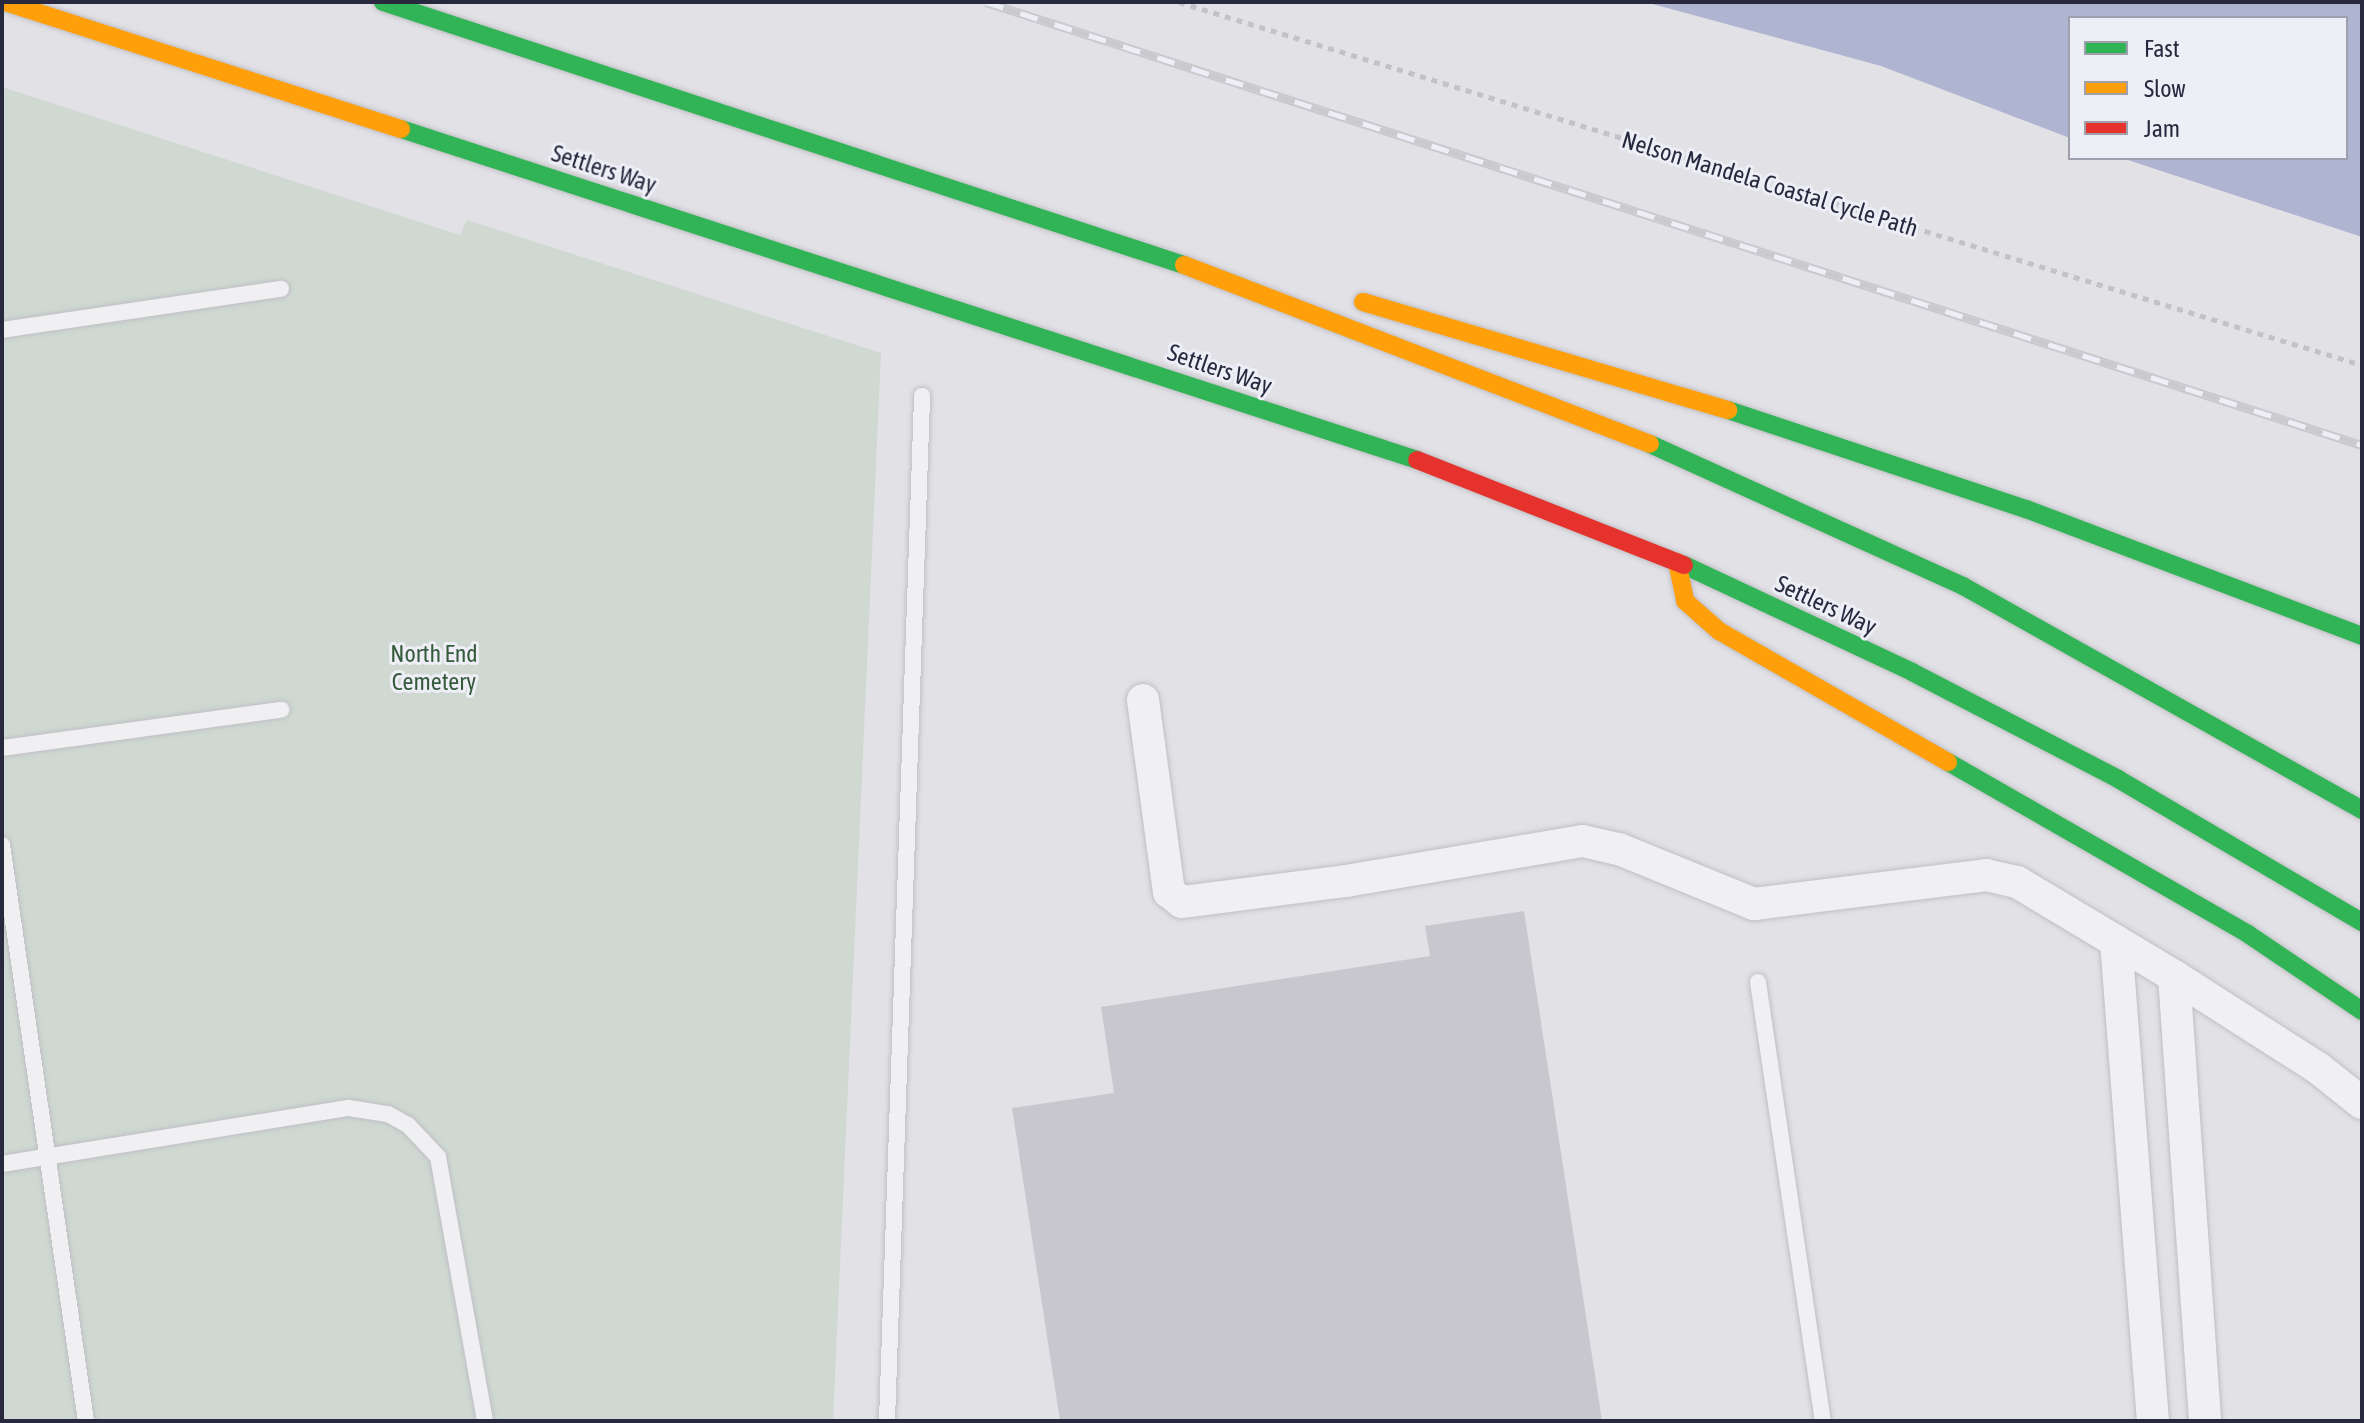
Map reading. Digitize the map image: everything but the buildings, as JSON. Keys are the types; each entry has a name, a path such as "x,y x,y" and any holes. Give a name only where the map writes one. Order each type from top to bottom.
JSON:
{"highway":[{"name":"Settlers Way","path":"5,2 1049,337 1470,478 1677,562 1912,672 2118,779 2362,922"},
{"path":"383,2 972,191 1309,308 1763,491 1963,586 2362,810"},
{"path":"972,191 1254,270"},
{"path":"1346,297 1691,397 2026,509 2362,636"},
{"path":"1677,562 1685,601 1719,631 2248,934 2362,1011"}],"street":[{"path":"1143,700 1169,892 1182,902 1346,881 1583,841 1619,849 1754,904 1986,875 2017,882 2174,976 2318,1068 2362,1103"},
{"path":"2116,941 2153,1421"},
{"path":"2174,976 2205,1421"},
{"path":"2132,1145 2185,1135"},
{"path":"2144,1305 2196,1299"}],"lane":[{"path":"2,330 281,289"},
{"path":"887,1421 922,396"},
{"path":"2,748 281,710"},
{"path":"2,845 45,1157 86,1421"},
{"path":"1758,982 1823,1421"},
{"path":"2,1164 349,1108 388,1114 408,1125 438,1157 485,1421"}],"path":[{"name":"Nelson Mandela Coastal Cycle Path","path":"1179,2 2362,365"}],"green space":[{"name":"North End Cemetery","path":"2,87 460,235 467,220 881,353 833,1421 2,1421"}],"water":[{"path":"1645,2 2362,2 2362,237 2128,160 2348,160 2348,16 2068,16 2068,137 1881,66"}],"railway":[{"path":"986,2 2362,445"}],"traffic: fast":[{"path":"383,2 1184,265"},
{"path":"401,129 1417,460"},
{"path":"1728,410 2026,509 2362,636"},
{"path":"1650,444 1963,586 2362,810"},
{"path":"1684,565 1912,672 2118,779 2362,922"},
{"path":"1948,762 2248,934 2362,1011"}],"traffic: slow":[{"path":"5,2 401,129"},
{"path":"1184,265 1650,444"},
{"path":"1363,302 1728,410"},
{"path":"1677,562 1685,601 1719,631 1948,762"}],"traffic: jam":[{"path":"1417,460 1684,565"}]}
